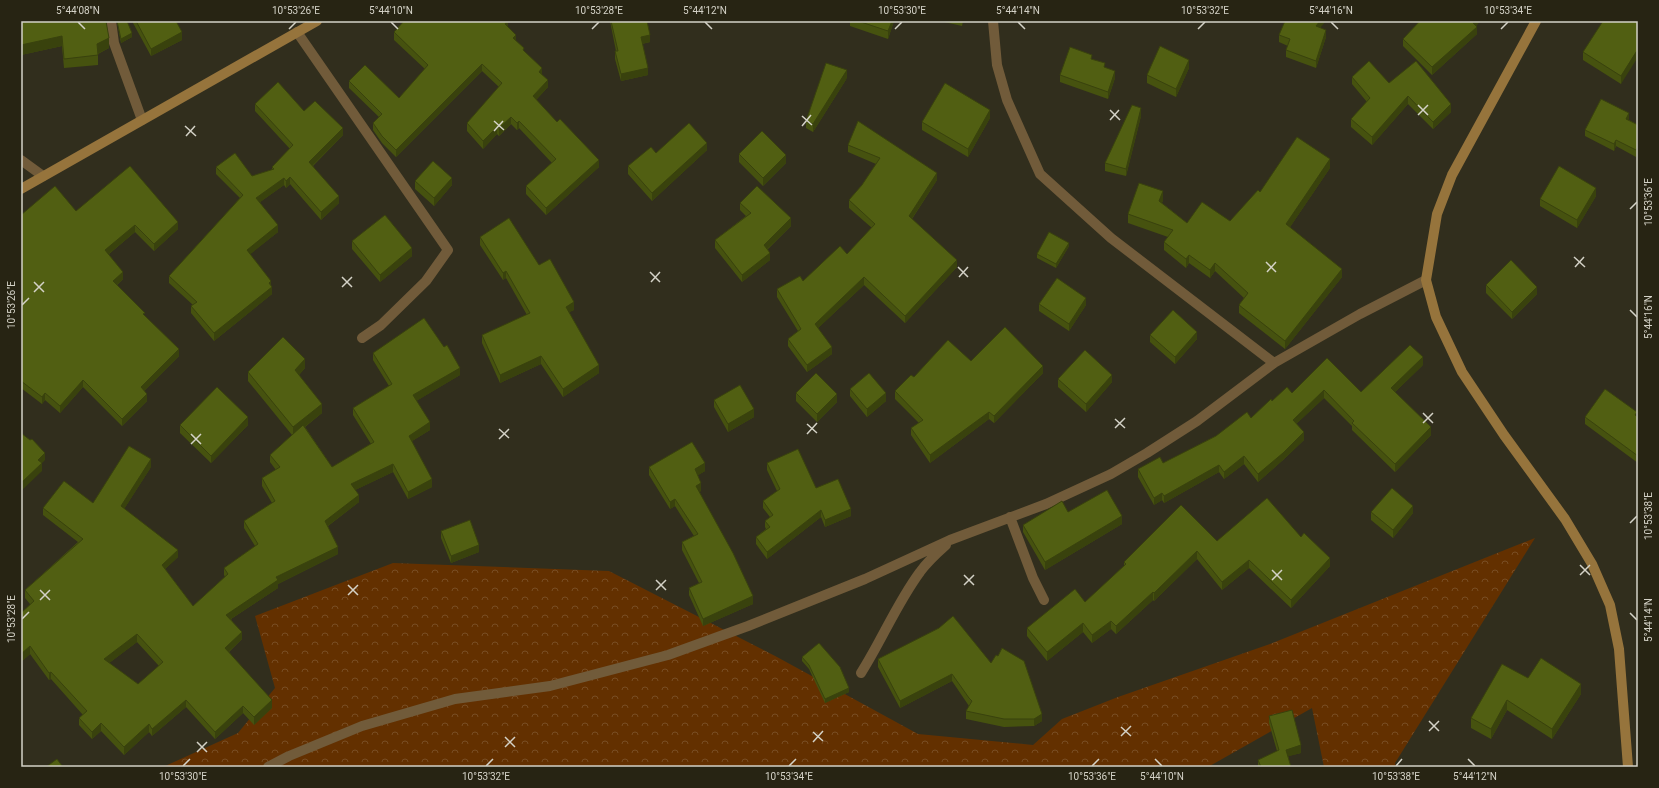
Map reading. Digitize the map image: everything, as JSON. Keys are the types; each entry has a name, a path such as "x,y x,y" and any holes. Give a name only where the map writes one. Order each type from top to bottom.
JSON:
{"main road":[{"path":"21,190 43,176 317,21"},
{"path":"1536,21 1452,176 1437,214 1426,280 1436,317 1462,372 1504,435 1565,518 1592,564 1610,605 1619,649 1628,767"}],"street":[{"path":"111,21 114,43 142,120"},
{"path":"992,21 996,65 1007,100 1040,174 1112,238 1274,363"},
{"path":"297,32 448,250 426,281 381,325 362,338"},
{"path":"21,160 43,176"},
{"path":"268,767 289,756 362,726 455,699 550,686 668,656 865,579 950,540 1046,504 1111,474 1135,460 1197,421 1274,363 1360,314 1426,280"},
{"path":"1010,517 1033,578 1044,600"},
{"path":"861,673 873,655 901,601 921,571 950,540"}],"green space":[{"path":"1535,538 1395,763 1396,767 1324,767 1312,708 1208,767 163,767 238,733 275,688 255,616 393,563 609,571 777,657 918,734 1033,745 1062,719 1118,697 1270,644"}],"building":[{"path":"21,21 106,21 109,38 97,44 98,55 64,59 62,36 21,45"},
{"path":"117,21 127,21 132,33 121,39"},
{"path":"136,21 176,21 182,32 151,49"},
{"path":"404,21 507,21 505,24 516,35 513,38 542,68 539,72 548,80 533,96 557,122 560,119 599,160 546,208 526,186 556,159 519,121 517,123 511,117 499,128 497,127 483,141 467,123 502,83 482,64 396,150 382,136 373,123 382,114 349,81 365,65 399,98 428,65 394,32"},
{"path":"611,21 647,21 650,35 641,37 648,68 621,74 615,51 618,51"},
{"path":"858,21 892,21 888,31"},
{"path":"1285,21 1320,21 1316,26 1326,30 1316,61 1286,50 1290,39 1279,35"},
{"path":"1420,21 1474,21 1473,23 1477,27 1432,67 1403,39"},
{"path":"1603,21 1638,21 1638,49 1621,76 1583,52"},
{"path":"1160,46 1189,60 1176,89 1147,75"},
{"path":"1070,47 1092,55 1091,59 1105,63 1104,67 1115,71 1108,92 1060,75"},
{"path":"1369,61 1389,83 1416,61 1451,104 1433,122 1408,96 1372,137 1351,119 1370,98 1352,77"},
{"path":"826,63 847,70 813,124 806,121"},
{"path":"278,82 304,111 315,101 343,128 309,162 339,196 321,212 290,177 286,181 284,178 256,198 278,225 247,250 271,281 269,283 272,287 214,333 191,306 197,302 169,276 243,195 216,167 235,153 252,176 274,169 272,167 293,145 255,104"},
{"path":"945,83 990,110 968,149 922,122"},
{"path":"1601,99 1629,113 1626,119 1638,125 1638,147 1636,150 1616,140 1614,144 1585,130"},
{"path":"1132,105 1141,108 1126,169 1105,163"},
{"path":"858,121 937,173 909,216 957,260 905,316 864,277 815,324 832,347 807,365 788,339 801,329 777,289 800,276 803,281 840,246 847,254 875,224 849,200 862,185 880,158 848,145"},
{"path":"689,123 707,143 652,193 628,166 651,147 656,153"},
{"path":"762,131 786,155 763,178 739,154"},
{"path":"1297,137 1330,159 1286,224 1342,269 1285,341 1239,305 1248,293 1215,263 1210,270 1189,255 1186,259 1164,242 1173,230 1128,214 1139,183 1163,191 1159,201 1187,223 1202,202 1230,221 1258,190 1260,192"},
{"path":"433,161 452,178 434,198 415,181"},
{"path":"130,166 178,222 154,244 135,225 105,250 123,272 113,281 145,313 143,314 179,349 141,387 147,394 122,419 83,380 60,406 45,393 42,397 21,381 21,215 55,186 76,211"},
{"path":"1559,166 1596,188 1577,220 1540,199"},
{"path":"757,186 791,218 764,245 770,253 742,275 715,240 751,213 740,203"},
{"path":"385,215 412,248 380,275 352,241"},
{"path":"509,218 539,265 550,259 574,302 566,307 599,365 563,389 541,356 500,375 482,335 530,313 506,271 503,273 480,237"},
{"path":"1049,232 1069,243 1056,264 1037,254"},
{"path":"1511,260 1537,287 1512,312 1486,285"},
{"path":"1057,278 1086,298 1069,324 1039,304"},
{"path":"1173,310 1197,332 1175,357 1150,335"},
{"path":"424,318 444,347 447,345 460,368 413,395 430,422 409,436 432,479 408,492 393,464 351,484 359,495 325,521 338,547 276,577 278,580 226,615 242,632 225,648 272,700 254,717 243,706 215,732 186,700 152,729 149,724 124,747 101,723 92,732 79,718 87,711 51,672 49,673 30,646 21,654 21,613 34,601 25,590 83,539 43,508 64,481 93,503 129,446 151,459 121,506 178,550 162,565 193,606 228,574 224,568 258,544 244,521 275,501 262,478 280,467 270,455 303,425 332,467 374,442 353,408 392,384 373,353","holes":["137,634 163,662 138,684 104,659"]},
{"path":"1005,327 1043,366 994,416 989,412 930,455 911,428 923,420 895,391 911,375 914,377 948,340 971,361"},
{"path":"283,337 305,359 295,370 322,404 293,427 248,372"},
{"path":"1410,345 1423,357 1391,388 1431,427 1395,464 1352,423 1354,421 1324,390 1293,420 1304,432 1283,453 1258,474 1244,456 1224,472 1219,465 1164,496 1162,493 1154,498 1138,469 1160,457 1163,463 1216,436 1247,412 1251,418 1271,399 1272,401 1287,387 1292,393 1327,358 1361,392"},
{"path":"1085,350 1112,375 1086,404 1058,379"},
{"path":"816,373 837,394 817,414 796,393"},
{"path":"869,373 886,393 867,409 850,389"},
{"path":"740,385 754,409 728,424 714,400"},
{"path":"217,387 248,417 211,456 180,425"},
{"path":"1605,389 1637,412 1635,415 1638,417 1638,456 1585,417"},
{"path":"21,433 30,440 32,439 45,453 38,460 42,463 21,483"},
{"path":"692,442 705,463 695,469 701,483 696,486 733,553 753,596 703,619 689,588 702,582 682,542 698,534 675,499 670,502 649,467"},
{"path":"798,449 816,488 838,479 851,509 825,520 821,510 767,552 756,537 770,527 765,521 773,515 763,501 780,489 767,463"},
{"path":"1392,488 1413,506 1393,530 1371,512"},
{"path":"1107,490 1122,516 1045,562 1023,525 1062,501 1068,512"},
{"path":"1267,498 1301,537 1304,533 1330,558 1291,600 1249,560 1222,582 1197,551 1154,593 1153,592 1116,626 1111,621 1092,635 1083,623 1047,652 1027,628 1075,589 1085,602 1126,564 1124,562 1181,505 1217,541"},
{"path":"470,520 479,545 451,556 441,531"},
{"path":"953,616 991,663 996,655 998,656 1002,648 1024,661 1042,714 1034,719 1004,719 966,711 972,701 952,674 900,701 878,659 939,628"},
{"path":"819,643 840,667 849,688 825,699 809,665 802,657"},
{"path":"1541,658 1581,684 1552,729 1507,700 1491,729 1471,718 1502,664 1528,678"},
{"path":"1292,710 1301,745 1286,750 1291,767 1261,767 1258,760 1279,750 1269,716"},
{"path":"57,759 63,767 46,767"}]}
